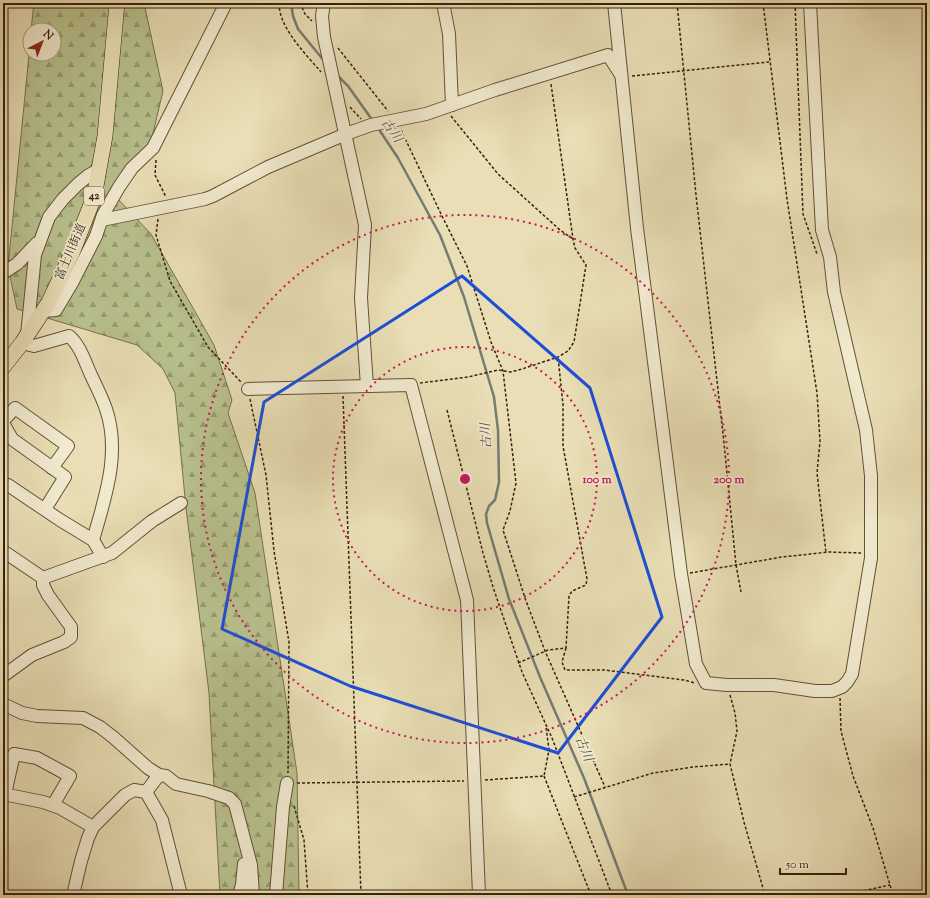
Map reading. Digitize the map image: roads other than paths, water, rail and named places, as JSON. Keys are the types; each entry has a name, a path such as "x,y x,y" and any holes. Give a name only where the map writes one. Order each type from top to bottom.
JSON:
{"main road":[{"name":"富士川街道","path":"3,367 43,311 63,274 94,197 105,136 117,3"}],"street":[{"path":"43,311 56,310 72,283 119,187 132,168 152,148 226,3"},
{"path":"324,3 322,16 324,34 364,225 361,298 367,386"},
{"path":"443,3 449,34 449,106"},
{"path":"614,3 637,228 681,574 696,664 706,683 727,686 774,685 815,691 832,691 842,687 852,674 871,558 871,476 866,430 834,292 830,257 822,230 810,3"},
{"path":"102,220 205,199 268,167 370,125 426,114 495,90 608,55 622,76"},
{"path":"93,540 109,485 111,466 112,438 106,409 80,350 74,340 69,336 34,346 24,339 35,255 49,217 63,199 89,174 98,170"},
{"path":"3,273 17,264 40,239"},
{"path":"248,389 411,385 467,600 479,895"},
{"path":"45,509 65,477 52,468 12,439 3,422 15,408 68,446 52,468"},
{"path":"8,485 93,540 103,556"},
{"path":"43,578 112,553 152,521 181,503"},
{"path":"3,551 43,578 48,595 72,627 71,637 64,642 32,655 3,676"},
{"path":"3,704 22,713 37,716 83,718 100,727 148,768 159,775 166,776 176,784 208,791 229,798 235,804 251,865 252,895"},
{"path":"53,805 70,776 37,758 14,754 4,794 53,805 93,827"},
{"path":"146,792 159,775"},
{"path":"276,895 283,807 288,783"},
{"path":"73,895 84,849 93,827 125,795 134,790 146,792"},
{"path":"146,792 162,820 181,895"},
{"path":"237,814 237,828 244,865 240,895"}],"waterway":[{"name":"古川","path":"291,3 293,16 298,29 325,62"},
{"name":"古川","path":"338,76 348,86 373,121"},
{"name":"古川","path":"378,128 398,158 440,235 464,297 494,397 498,430 499,482 495,500 489,506 486,514 487,523 509,599 540,677 584,778 628,895"}]}
